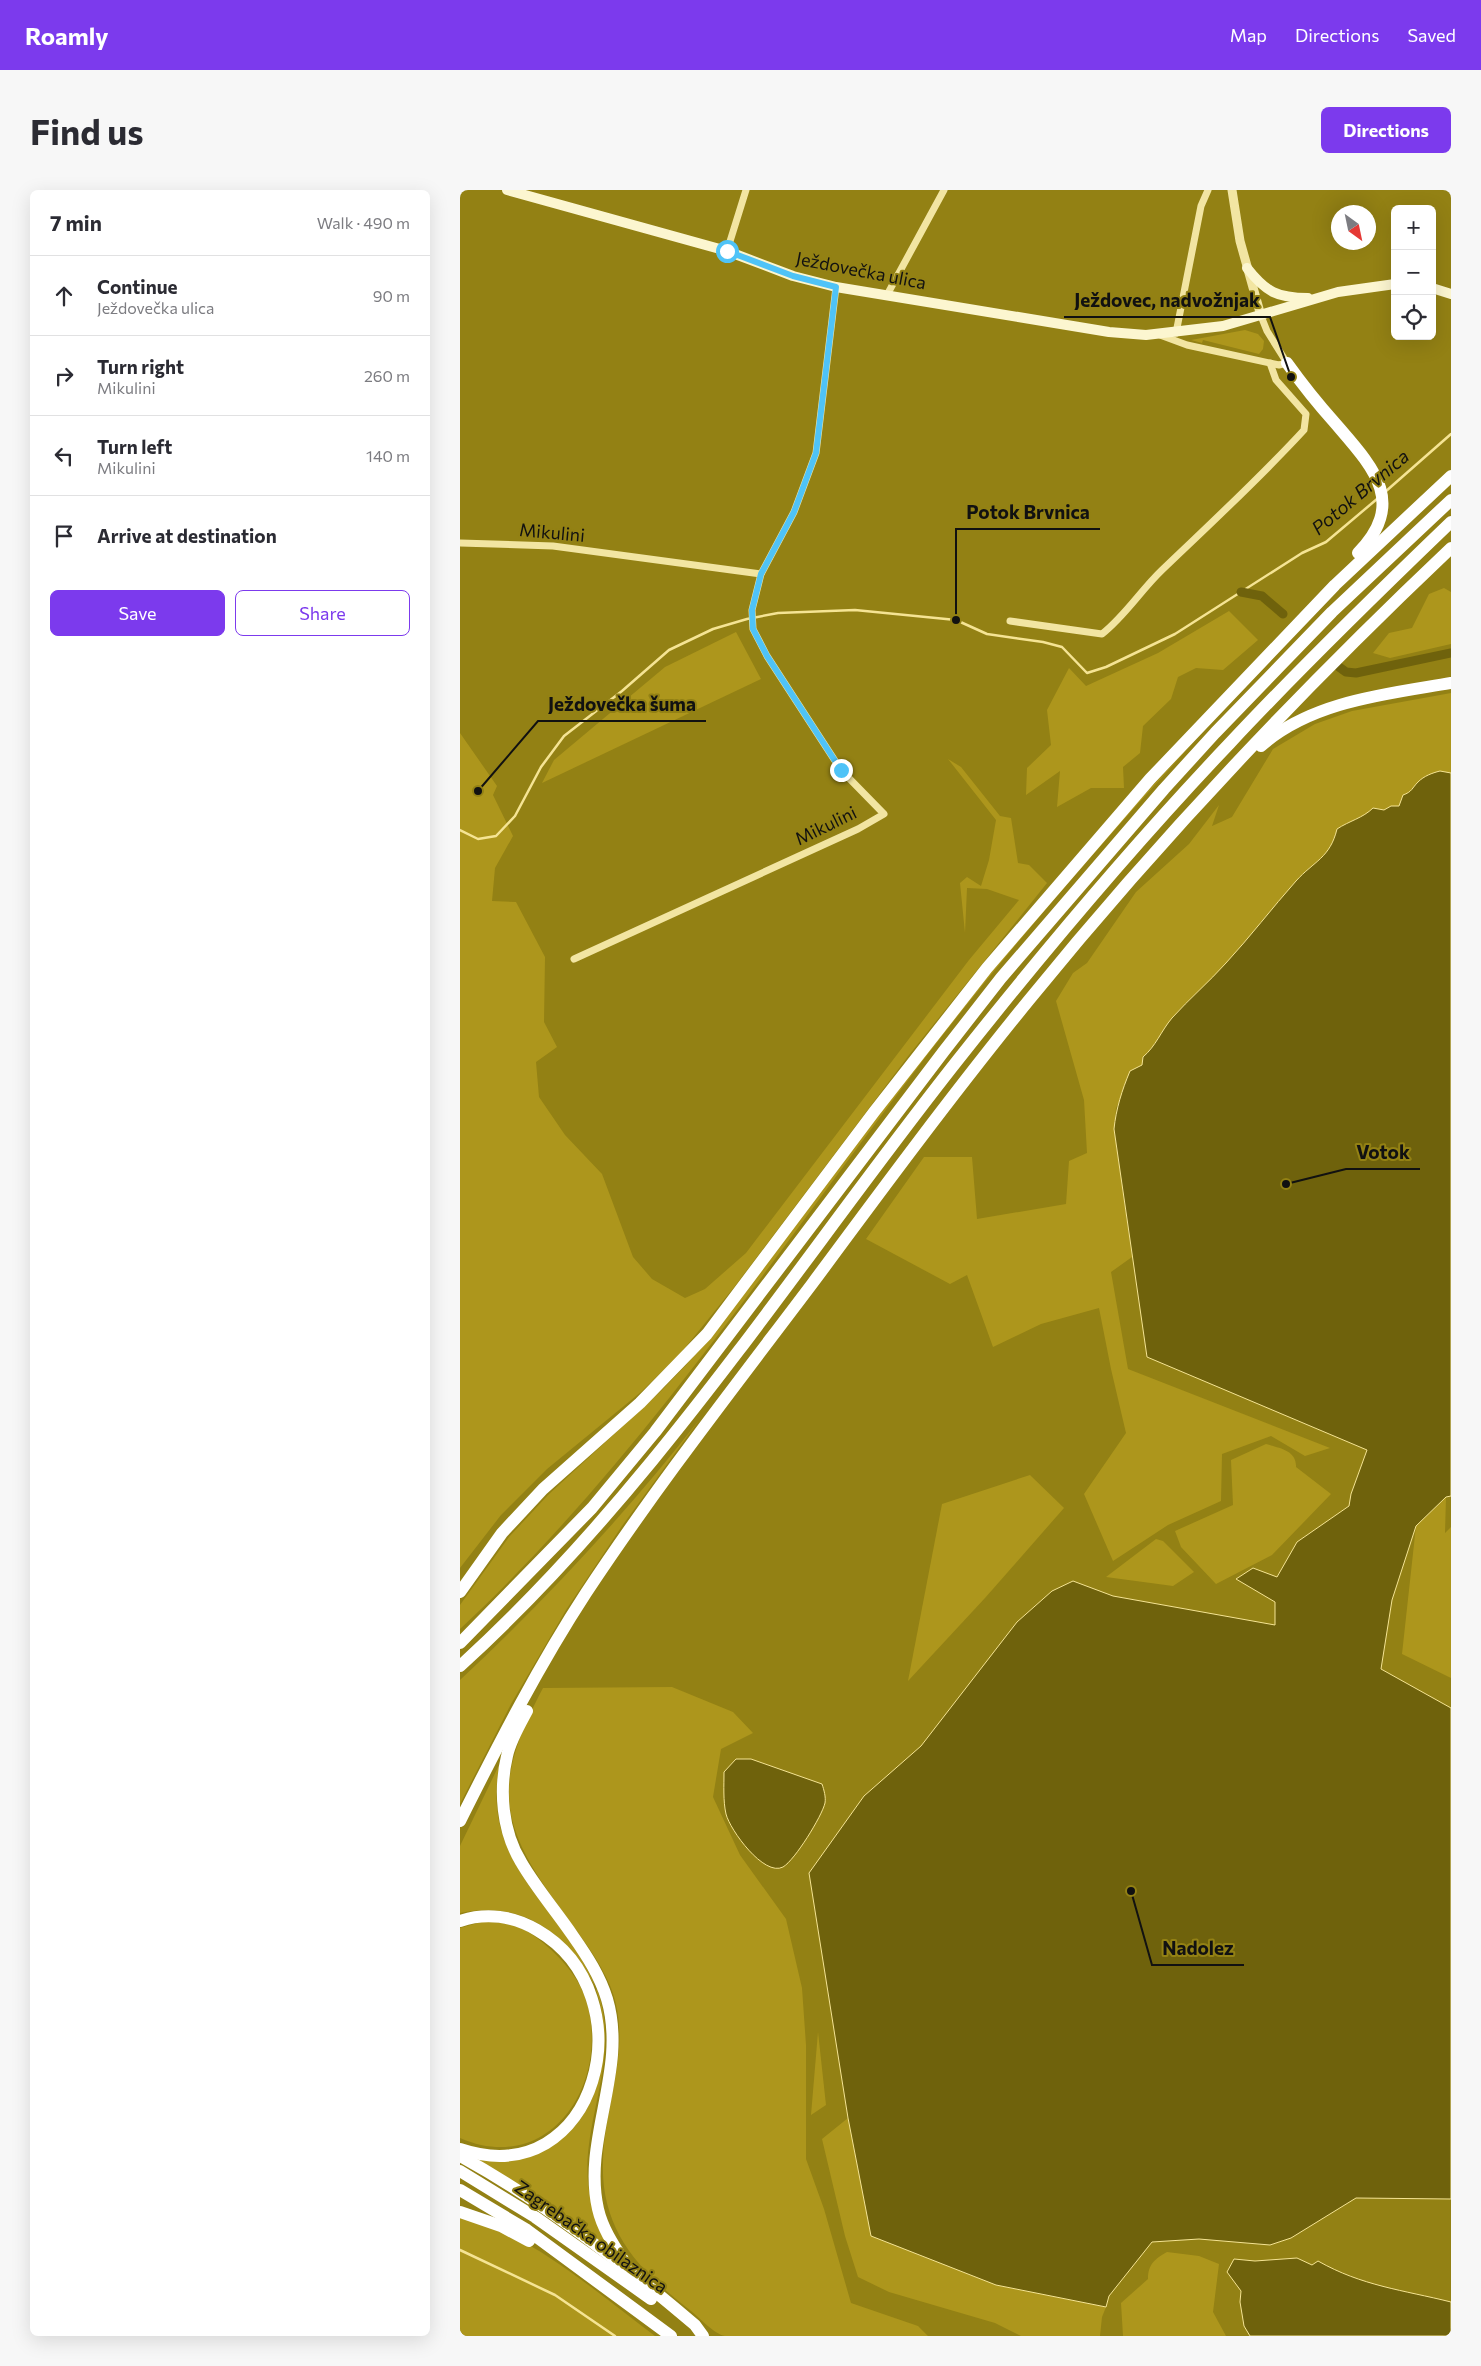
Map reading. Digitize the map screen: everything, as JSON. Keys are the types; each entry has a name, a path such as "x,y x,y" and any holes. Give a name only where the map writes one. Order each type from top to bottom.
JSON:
{"highway":[{"path":"1288,363 1310,394 1365,458 1379,482 1383,509 1378,528 1341,571 1335,585"},
{"path":"460,1592 502,1533 543,1489 640,1403 707,1334 874,1112 987,968 1150,779 1247,674 1335,585 1451,476"},
{"path":"460,1643 586,1515 655,1432 1001,978 1164,789 1215,733 1332,612 1451,500"},
{"path":"460,1666 602,1522 732,1361 956,1062 1016,987 1170,808 1320,649 1451,522"},
{"path":"460,1820 548,1656 584,1596 623,1538 912,1149 1030,999 1220,780 1351,644 1451,548"},
{"path":"1220,780 1266,741 1293,724 1364,698 1451,683"},
{"path":"548,1656 547,1672 507,1754 503,1800 506,1825 519,1860 588,1959 607,2000 615,2039 596,2148 595,2188 598,2210 605,2228 629,2269"},
{"path":"460,1920 480,1916 498,1916 528,1924 542,1932 566,1954 583,1978 594,2002 600,2035 597,2068 587,2097 572,2121 552,2139 517,2155 489,2156 460,2149"},
{"path":"460,2156 507,2184 629,2269 695,2325 702,2336"},
{"name":"Zagrebačka obilaznica","path":"460,2171 535,2217 626,2279 702,2336"},
{"name":"Zagrebačka obilaznica","path":"460,2190 527,2230 671,2336"},
{"path":"460,2212 501,2226 649,2319"}],"main road":[{"name":"Ježdovečka ulica","path":"507,190 535,194 727,251 793,276 836,287 1109,332 1160,334 1222,326 1357,288 1391,284"},
{"path":"1247,268 1262,286 1276,295 1319,298"},
{"path":"1436,289 1451,294"}],"street":[{"path":"727,251 746,190"},
{"path":"887,295 944,190"},
{"path":"1176,333 1201,206 1208,190"},
{"path":"1232,190 1234,212 1260,316 1288,363"},
{"path":"761,574 794,512 816,453 836,287"},
{"name":"Ježdovečka ulica","path":"1160,334 1187,345 1279,365 1288,363"},
{"path":"1010,622 1102,634 1115,624 1160,572 1238,499 1304,430 1306,414 1276,380 1270,363"},
{"name":"Mikulini","path":"460,543 553,546 761,574 752,610 753,629 767,656 841,770 884,814 849,833 574,960"}],"shaded area":[{"path":"1245,330 1258,334 1264,341 1263,349 1259,354 1203,340 1202,343 1191,340"},
{"path":"1444,588 1451,592 1451,644 1390,658 1373,653 1389,633 1412,628 1429,594"},
{"path":"1229,611 1258,640 1223,670 1196,668 1178,677 1171,699 1143,726 1140,753 1123,767 1124,788 1091,788 1057,807 1060,771 1026,795 1027,768 1051,745 1047,710 1069,668 1086,686 1158,653"},
{"path":"736,632 761,679 542,783 554,760 665,667"},
{"path":"1451,693 1451,773 1418,782 1399,806 1391,806 1384,810 1373,808 1337,829 1326,853 1296,881 1226,963 1172,1018 1143,1057 1142,1065 1125,1084 1123,1094 1116,1108 1114,1129 1132,1257 1111,1272 1128,1369 1330,1448 1305,1456 1271,1436 1222,1454 1221,1501 1168,1525 1113,1561 1084,1494 1126,1433 1099,1308 1041,1324 993,1347 967,1275 950,1284 866,1239 924,1157 972,1157 977,1219 1066,1204 1069,1161 1087,1153 1084,1100 1056,1001 1073,973 1087,963 1136,892 1189,844 1219,805 1212,826 1232,817 1273,749 1315,724 1352,711"},
{"path":"460,733 497,786 493,795 513,836 495,868 492,901 516,902 545,957 544,1022 557,1047 536,1062 539,1097 565,1135 602,1174 633,1257 652,1279 685,1298 705,1289 746,1253 969,960 1019,900 987,889 967,888 965,933 960,883 967,877 981,886 989,860 996,820 948,759 961,767 1000,816 1011,818 1018,863 1029,865 1047,883 909,1055 735,1286 680,1354 641,1392 547,1469 501,1515 460,1568"},
{"path":"1195,741 1117,827 967,1004 896,1096 742,1304 635,1440 580,1505 521,1569 460,1629 460,1605 509,1537 548,1495 661,1391 687,1364 933,1045 996,967 1126,814"},
{"path":"1440,771 1451,773 1451,1496 1446,1497 1416,1526 1392,1600 1381,1669 1451,1708 1451,2199 1356,2198 1291,2238 1270,2245 1199,2239 1152,2242 1109,2296 1106,2307 996,2285 871,2236 848,2118 809,1873 864,1796 921,1746 1017,1622 1052,1591 1073,1581 1113,1596 1275,1625 1275,1602 1236,1579 1253,1568 1277,1577 1297,1542 1349,1506 1351,1494 1367,1450 1147,1357 1114,1129 1124,1085 1130,1071 1142,1065 1143,1057 1172,1018 1226,963 1296,881 1326,853 1337,829 1373,808 1384,810 1391,806 1399,806 1403,795 1410,791 1420,780"},
{"path":"700,1419 622,1526 566,1610 511,1704 460,1804 460,1680 524,1618 585,1554 644,1488"},
{"path":"1266,1444 1290,1453 1296,1461 1296,1467 1331,1494 1272,1555 1216,1584 1181,1547 1175,1531 1233,1505 1231,1460"},
{"path":"1030,1475 1064,1508 985,1598 908,1681 942,1504"},
{"path":"1446,1497 1445,1533 1451,1527 1451,1678 1402,1654 1416,1526"},
{"path":"1156,1539 1163,1541 1194,1572 1173,1586 1106,1577"},
{"path":"672,1687 733,1712 753,1733 721,1749 713,1797 740,1855 786,1919 802,1988 806,2045 806,2159 824,2209 851,2303 918,2326 928,2336 721,2335 672,2296 640,2264 626,2247 608,2208 604,2185 603,2160 608,2116 619,2052 617,2010 611,1988 601,1968 541,1881 525,1854 515,1828 510,1804 510,1779 515,1752 543,1688"},
{"path":"736,1759 751,1759 822,1784 825,1798 823,1809 801,1847 783,1867 775,1868 758,1859 741,1840 729,1821 724,1804 724,1772"},
{"path":"500,1763 496,1799 501,1830 512,1857 527,1883 581,1959 596,1988 572,1952 541,1925 523,1916 504,1911 483,1910 460,1913 460,1846"},
{"path":"481,1922 501,1923 518,1927 541,1941 556,1954 578,1982 588,2007 592,2037 589,2067 579,2094 564,2117 544,2135 520,2145 491,2147 460,2138 460,1928"},
{"path":"597,1989 604,2017 605,2044 589,2149 587,2175 595,2214 613,2250 530,2191 475,2158 501,2161 519,2159 531,2155 554,2145 572,2129 587,2110 596,2087 602,2063 604,2038 602,2013"},
{"path":"818,2032 826,2105 811,2115"},
{"path":"848,2118 872,2236 996,2285 1106,2307 1102,2317 1100,2336 1021,2336 995,2323 889,2292 858,2277 845,2236 822,2139"},
{"path":"460,2216 486,2224 538,2250 587,2284 655,2336 460,2336"},
{"path":"1167,2252 1199,2256 1219,2264 1213,2312 1226,2336 1123,2336 1121,2303 1148,2279 1149,2269 1153,2263"},
{"path":"1297,2258 1312,2265 1318,2261 1367,2282 1451,2302 1451,2336 1250,2336 1244,2326 1240,2302 1241,2291 1227,2272 1234,2259 1255,2261"}],"waterway":[{"name":"Potok Brvnica","path":"1385,492 1451,434"},
{"name":"Potok Brvnica","path":"460,830 478,839 496,836 515,816 541,767 564,736 622,691 669,650 713,629 747,619 778,613 855,610 956,620 987,634 1043,642 1062,647 1087,673 1106,667 1175,634 1302,553 1326,542 1377,499"},
{"path":"1241,592 1262,596 1283,614"},
{"path":"1339,667 1346,672 1356,673 1451,653"},
{"path":"460,2250 555,2295 615,2336"}],"place":[{"name":"Ježdovec, nadvožnjak","path":"1291,377"},
{"name":"Potok Brvnica","path":"956,620"},
{"name":"Ježdovečka šuma","path":"478,791"},
{"name":"Votok","path":"1286,1184"},
{"name":"Nadolez","path":"1131,1891"}],"route":[{"path":"727,251 793,276 836,287 816,453 794,512 761,574 752,610 753,629 767,656 841,770"}]}
